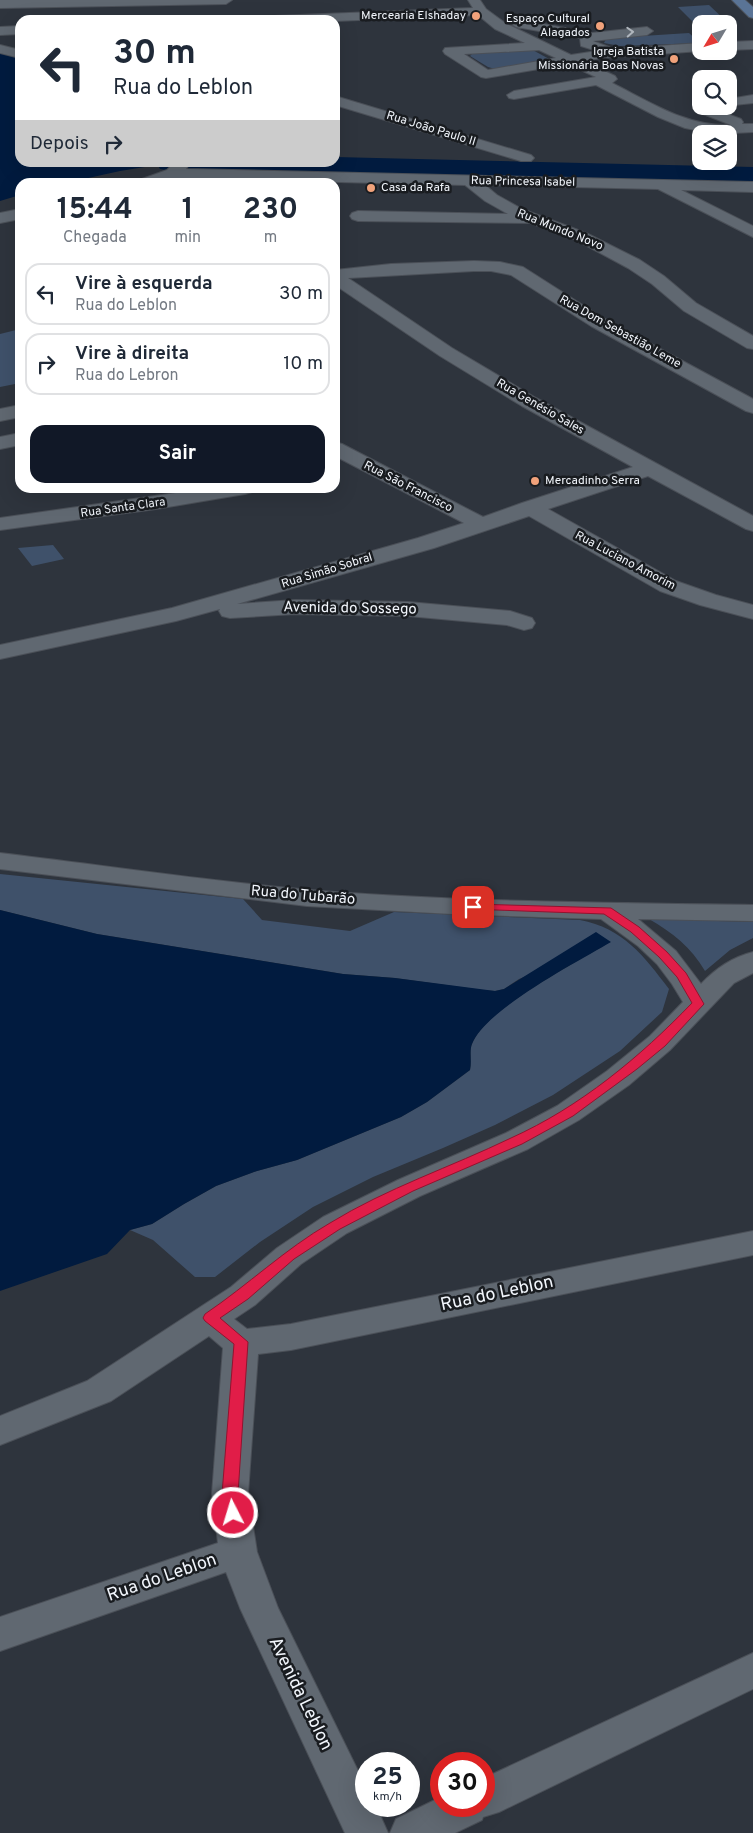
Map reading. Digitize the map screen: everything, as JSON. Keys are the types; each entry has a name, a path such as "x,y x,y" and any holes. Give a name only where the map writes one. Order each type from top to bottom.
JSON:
{"main road":[{"path":"738,0 752,22"}],"street":[{"path":"0,4 226,0"},
{"path":"480,8 492,21 610,79 514,95"},
{"path":"340,16 480,8 538,27 590,36 659,31"},
{"path":"516,34 538,27"},
{"path":"0,31 15,30"},
{"path":"590,36 586,40 586,43 590,46 619,52"},
{"path":"738,45 753,44"},
{"path":"541,45 450,52 486,74 619,52 692,48"},
{"path":"0,49 15,53"},
{"path":"598,81 690,125 716,129 752,128"},
{"path":"737,102 753,99"},
{"name":"Rua João Paulo II","path":"340,102 526,158"},
{"path":"340,110 354,106"},
{"path":"720,115 752,128"},
{"path":"156,178 178,168"},
{"name":"Rua Princesa Isabel","path":"178,168 272,178"},
{"name":"Rua Princesa Isabel","path":"340,179 753,186"},
{"name":"Rua Mundo Novo","path":"469,180 492,198 532,219 580,236 634,264 658,280 690,307 753,344"},
{"path":"659,185 753,232"},
{"path":"463,197 492,198"},
{"path":"0,218 15,216"},
{"path":"358,216 532,219"},
{"name":"Rua Dom Sebastião Leme","path":"340,275 408,268 484,265 508,268 517,271 597,322 753,407"},
{"name":"Rua Genésio Sales","path":"340,279 446,352 648,469 751,523"},
{"path":"0,415 15,412"},
{"path":"0,443 15,440"},
{"name":"Rua São Francisco","path":"340,451 481,524"},
{"path":"340,469 361,463"},
{"name":"Rua Simão Sobral","path":"0,652 176,614 426,543 648,469"},
{"name":"Rua Santa Clara","path":"0,524 156,504 217,493"},
{"name":"Rua Luciano Amorim","path":"529,508 668,586 708,600 753,612"},
{"name":"Avenida do Sossego","path":"176,614 295,607 408,608 460,615 510,618 524,623"},
{"name":"Rua do Tubarão","path":"0,861 227,889 349,901 491,908 753,913"},
{"path":"607,910 635,930 663,954 682,975 698,1004"},
{"path":"0,1430 32,1419 99,1390 243,1296 289,1256 335,1226 408,1188 517,1141 568,1113 632,1067 660,1043 724,977 753,961"},
{"name":"Rua do Leblon","path":"241,1342 291,1337 753,1243"},
{"path":"210,1318 241,1342 230,1494 238,1552"},
{"name":"Rua do Leblon","path":"0,1634 238,1552"},
{"name":"Avenida Leblon","path":"238,1552 259,1608 367,1833"},
{"path":"495,1793 753,1670"},
{"path":"411,1833 444,1817"}],"shaded area":[{"path":"709,5 720,15 692,15 692,21 678,7"},
{"path":"689,33 692,36 692,43 620,46 604,43 606,39"},
{"path":"529,48 551,60 495,69 470,56 473,53"},
{"path":"0,52 15,55 15,167 144,167 88,178 15,178 15,196 0,201"},
{"path":"15,330 15,384 0,387 0,334"},
{"path":"53,545 64,559 32,566 18,548"},
{"path":"0,874 243,899 262,920 350,931 394,912 580,920 609,930 631,945 651,965 669,989 662,1012 620,1051 553,1095 495,1125 373,1177 313,1207 260,1242 215,1277 195,1277 153,1240 130,1230 152,1224 216,1186 257,1171 297,1160 401,1117 427,1102 470,1070 472,1044 480,1030 494,1016 534,987 610,942 519,979 504,989 495,991 482,990 395,978 343,974 97,934 0,910"},
{"path":"0,910 97,934 343,974 395,978 495,991 504,989 596,932 611,942 534,987 495,1016 481,1030 472,1044 470,1070 427,1102 401,1117 297,1160 257,1171 216,1186 152,1224 130,1230 107,1254 0,1291"},
{"path":"649,919 753,922 753,938 730,950 705,971 700,962 681,941"}],"waterway":[{"path":"340,166 753,177"}],"place":[{"name":"Mercearia Elshaday","path":"476,16"},
{"name":"Espaço Cultural Alagados","path":"600,26"},
{"name":"Igreja Batista Missionária Boas Novas","path":"674,59"},
{"name":"Casa da Rafa","path":"371,188"},
{"name":"Mercadinho Serra","path":"535,481"}],"route":[{"path":"233,1513 230,1494 241,1342 210,1318 243,1296 289,1256 335,1226 408,1188 517,1141 568,1113 632,1067 660,1043 698,1004 682,975 663,954 635,930 607,910 473,907"}]}
